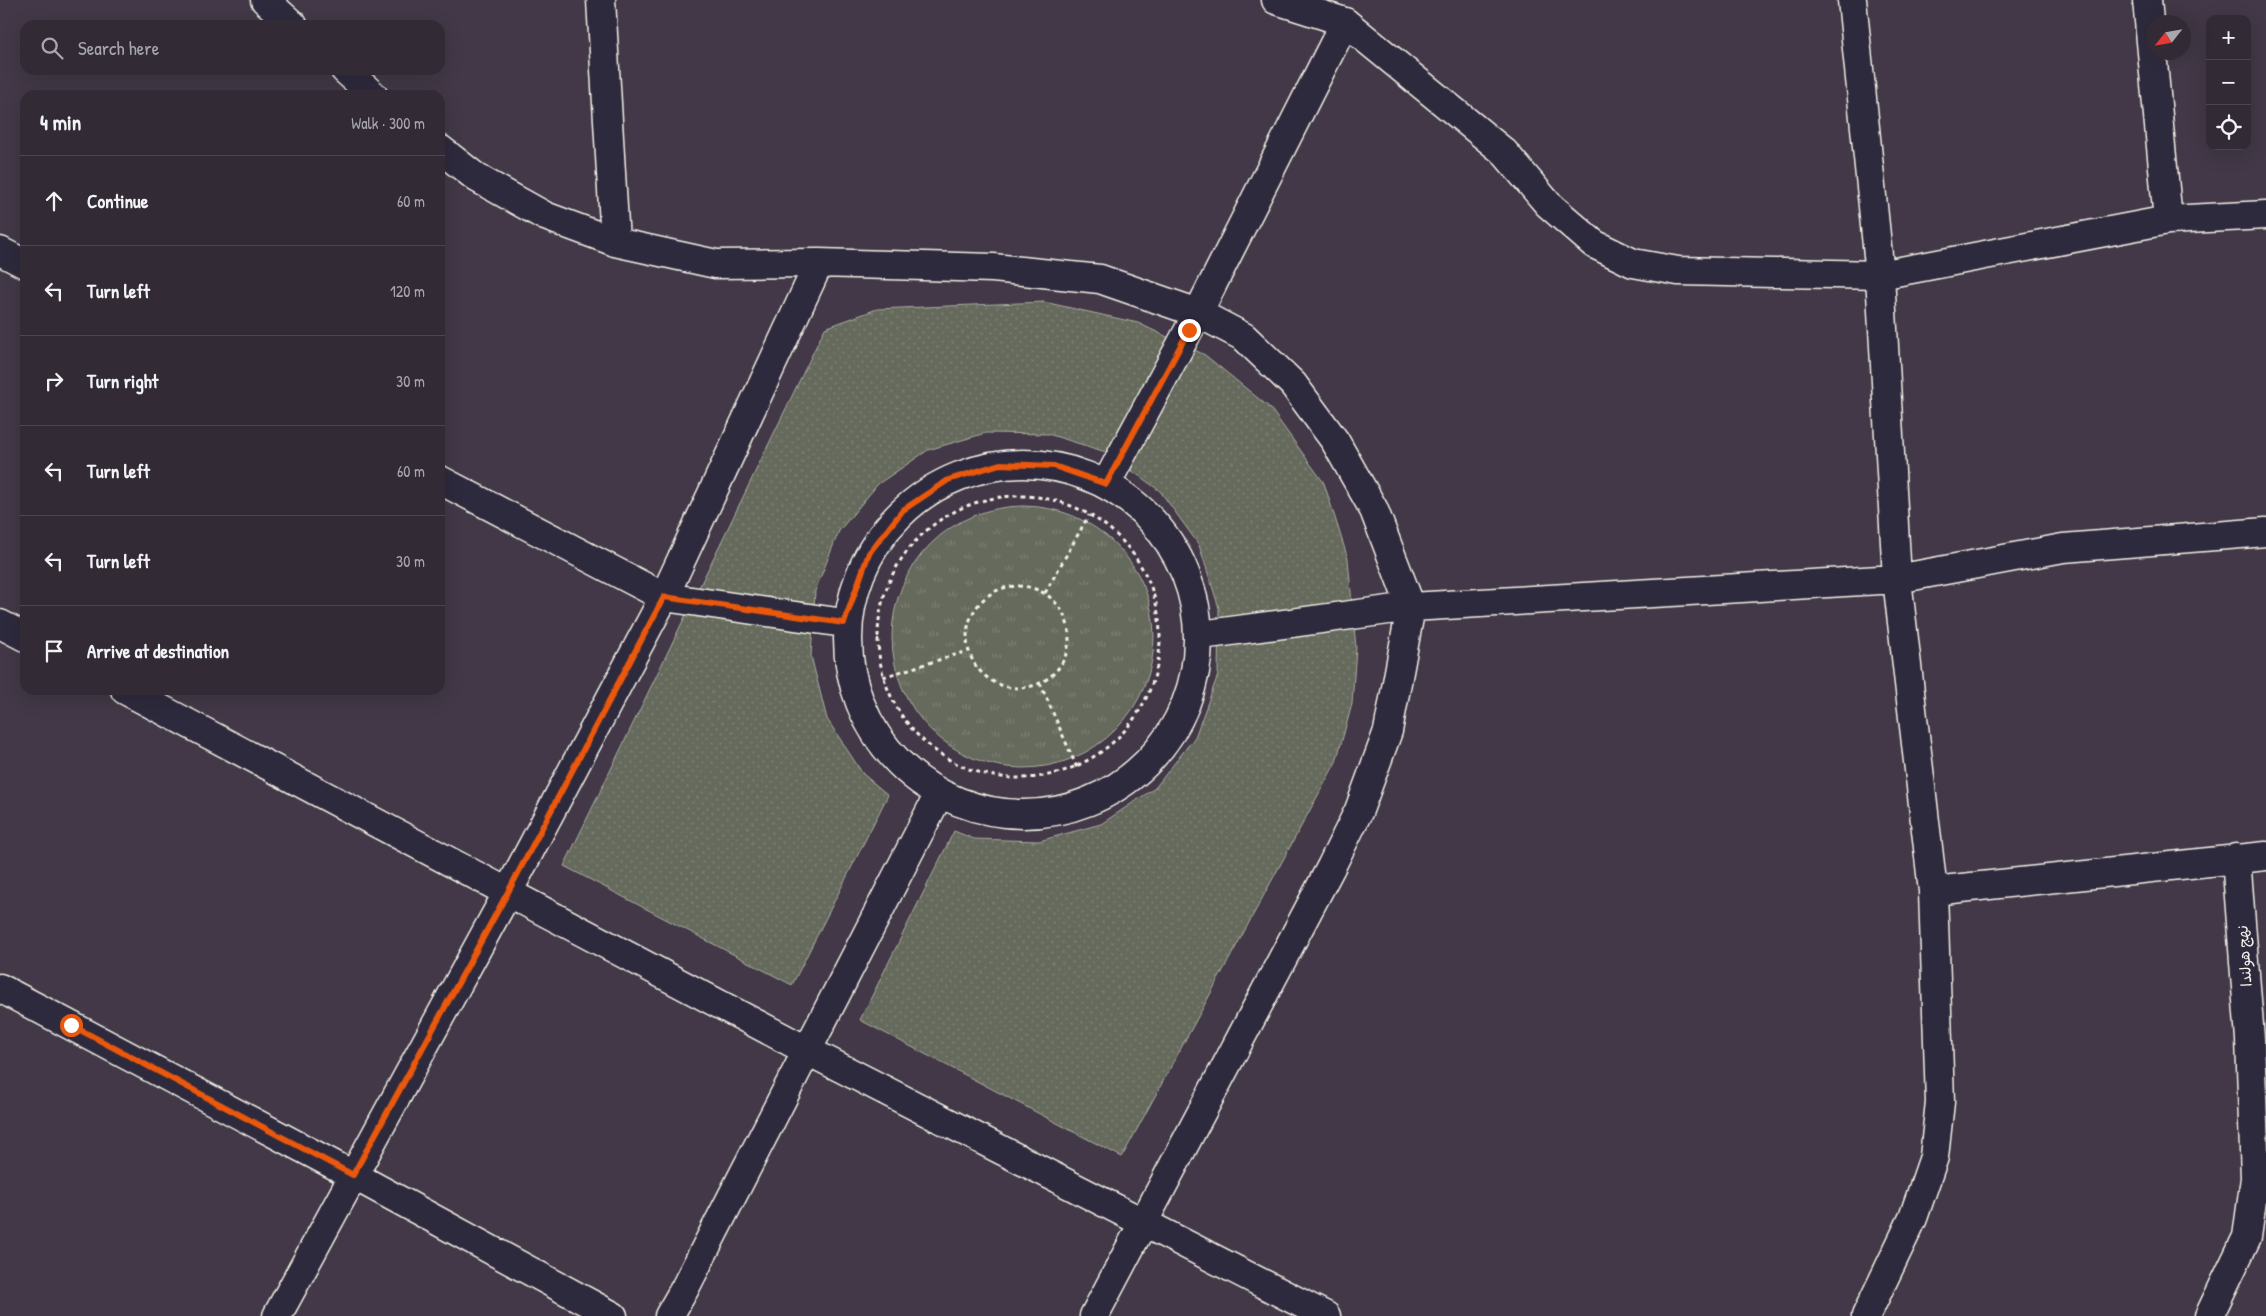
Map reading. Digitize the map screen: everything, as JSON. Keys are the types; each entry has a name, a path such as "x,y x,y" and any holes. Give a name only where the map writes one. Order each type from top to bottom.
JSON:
{"street":[{"path":"265,0 287,20"},
{"path":"601,0 615,242"},
{"path":"1276,0 1345,22 1504,152 1548,204 1594,244 1633,263 1678,271 1880,274 2168,220 2266,214"},
{"path":"1852,0 1880,274 1898,578 1933,891 1940,1102 1934,1157 1913,1218 1866,1316"},
{"path":"2147,0 2168,220"},
{"path":"1106,484 1198,313 1345,22"},
{"path":"351,75 367,90"},
{"path":"445,153 477,178 545,216 615,242 716,264 992,268 1100,279 1198,313 1244,337 1293,384 1329,433 1374,510 1411,607 1388,730 1359,810 1094,1316"},
{"path":"0,251 20,261"},
{"path":"277,1316 508,892 664,597 819,264"},
{"path":"1000,464 1054,466 1106,484 1149,516 1179,560 1201,635 1196,668 1178,722 1143,768 1095,800 1040,814 983,810 938,796 890,753 862,708 848,657 844,623 869,553 903,510 948,480 1000,464"},
{"path":"445,483 664,597 844,623"},
{"path":"1201,635 1411,607 1898,578 2063,548 2266,532"},
{"path":"0,624 20,634"},
{"path":"134,695 806,1050 1326,1316"},
{"path":"669,1316 938,796"},
{"path":"1933,891 2266,856"},
{"name":"نهج هولندا","path":"2209,1316 2247,1237 2255,1178 2250,1039 2236,858"},
{"path":"0,988 353,1175 613,1316"}],"path":[{"path":"1025,495 1069,503 1108,526 1138,559 1158,604 1161,653 1147,700 1118,740 1077,768 1030,780 981,774 936,752 902,717 882,676 877,632 886,588 907,549 940,518 980,500 1025,495"},
{"path":"1045,593 1089,515"},
{"path":"1011,585 1029,586 1045,593 1059,605 1067,619 1069,636 1067,652 1060,666 1049,678 1040,683 1018,688 1002,686 987,679 976,667 968,651 966,634 970,616 980,601 994,590 1011,585"},
{"path":"882,676 968,651"},
{"path":"1040,683 1077,768"}],"green space":[{"path":"1044,302 1138,323 1205,355 1270,408 1324,483 1348,559 1356,648 1352,704 1336,762 1122,1157 860,1020 954,831 974,839 1039,841 1101,824 1155,788 1195,737 1218,675 1219,608 1199,545 1160,491 1106,452 1048,434 986,433 928,450 878,484 839,531 815,591 811,656 827,719 863,774 888,795 792,985 564,866 825,328 877,309"},
{"path":"1010,506 1036,506 1061,511 1085,521 1116,544 1139,575 1149,599 1154,624 1154,650 1149,675 1139,699 1116,730 1085,753 1061,763 1036,768 1010,768 985,763 961,753 930,730 907,699 897,675 892,650 892,624 897,599 907,575 930,544 961,521 985,511"}],"route":[{"path":"71,1025 353,1175 508,892 664,597 844,623 869,553 903,510 948,480 1000,464 1054,466 1106,484 1189,330"}]}
